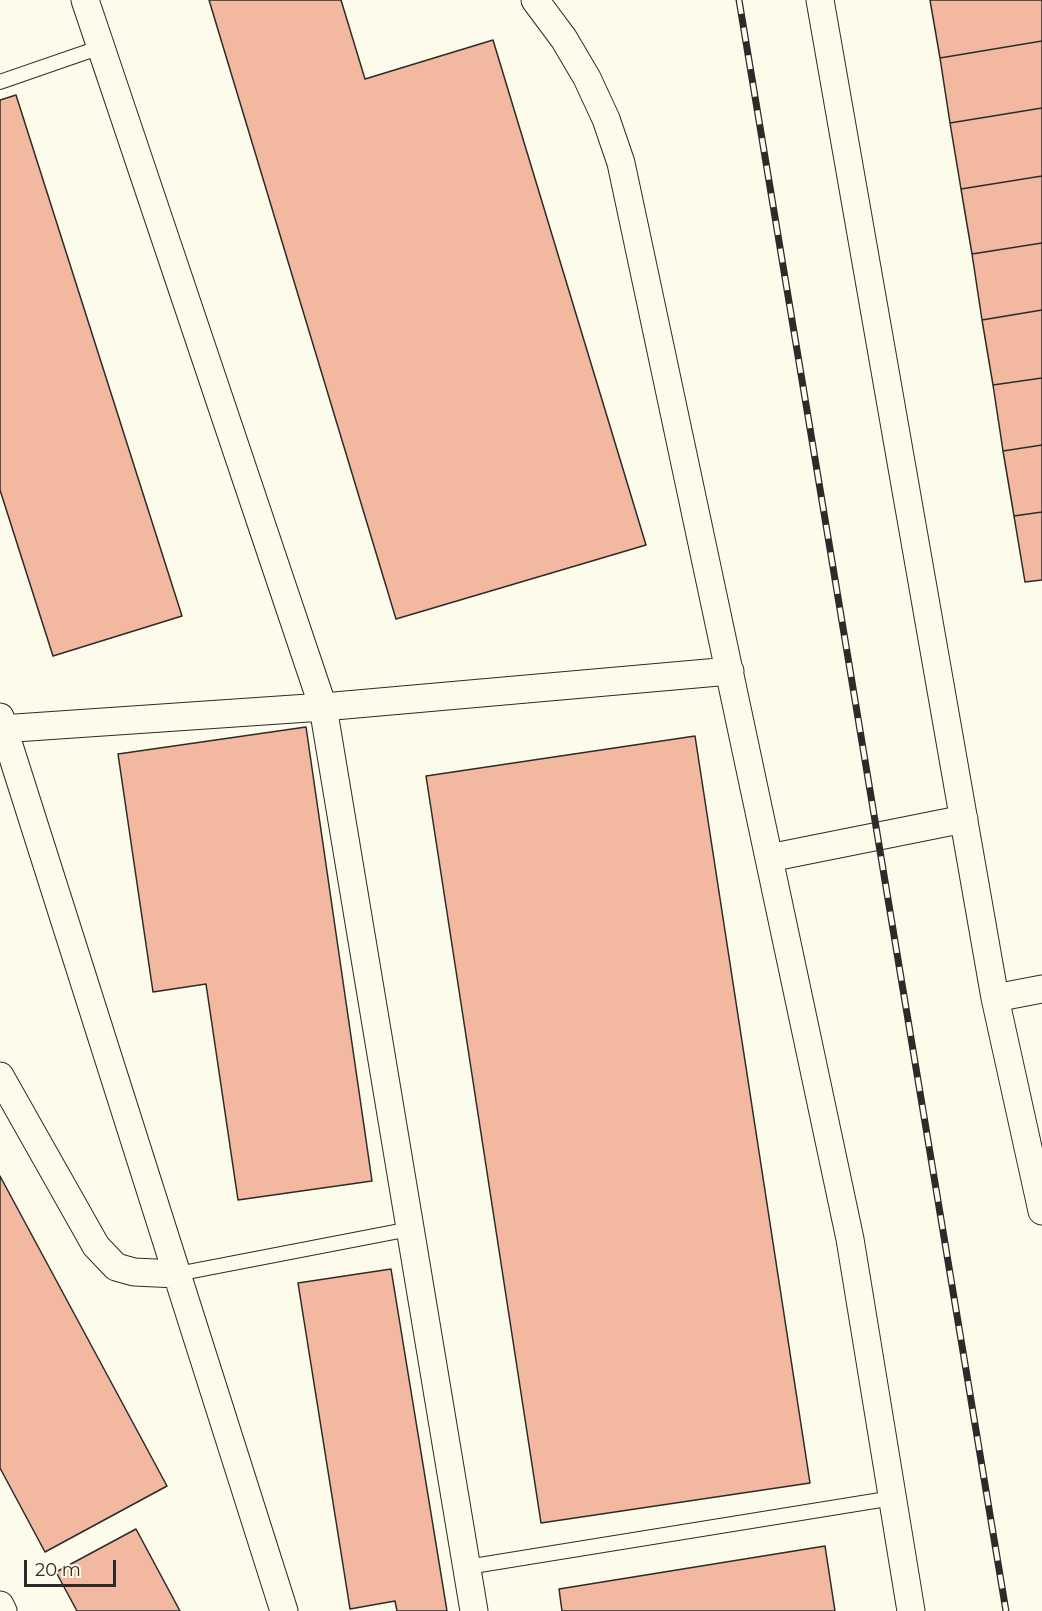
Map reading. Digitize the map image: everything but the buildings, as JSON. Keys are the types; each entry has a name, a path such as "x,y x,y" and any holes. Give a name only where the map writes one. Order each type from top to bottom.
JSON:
{"street":[{"path":"85,0 323,707 474,1611"},
{"path":"535,0 564,39 587,78 606,119 621,162 850,1239 911,1611"},
{"path":"820,0 995,998 1042,1211"},
{"path":"284,1611 1,725 323,707 729,671"},
{"path":"769,858 963,819"},
{"path":"995,998 1042,989"},
{"path":"0,1076 96,1246 116,1267 134,1272 177,1274"},
{"path":"0,1605 3,1611"}],"lane":[{"path":"0,82 101,47"},
{"path":"177,1274 410,1229"},
{"path":"467,1567 893,1498"}],"railway":[{"path":"739,0 1006,1611"}]}
